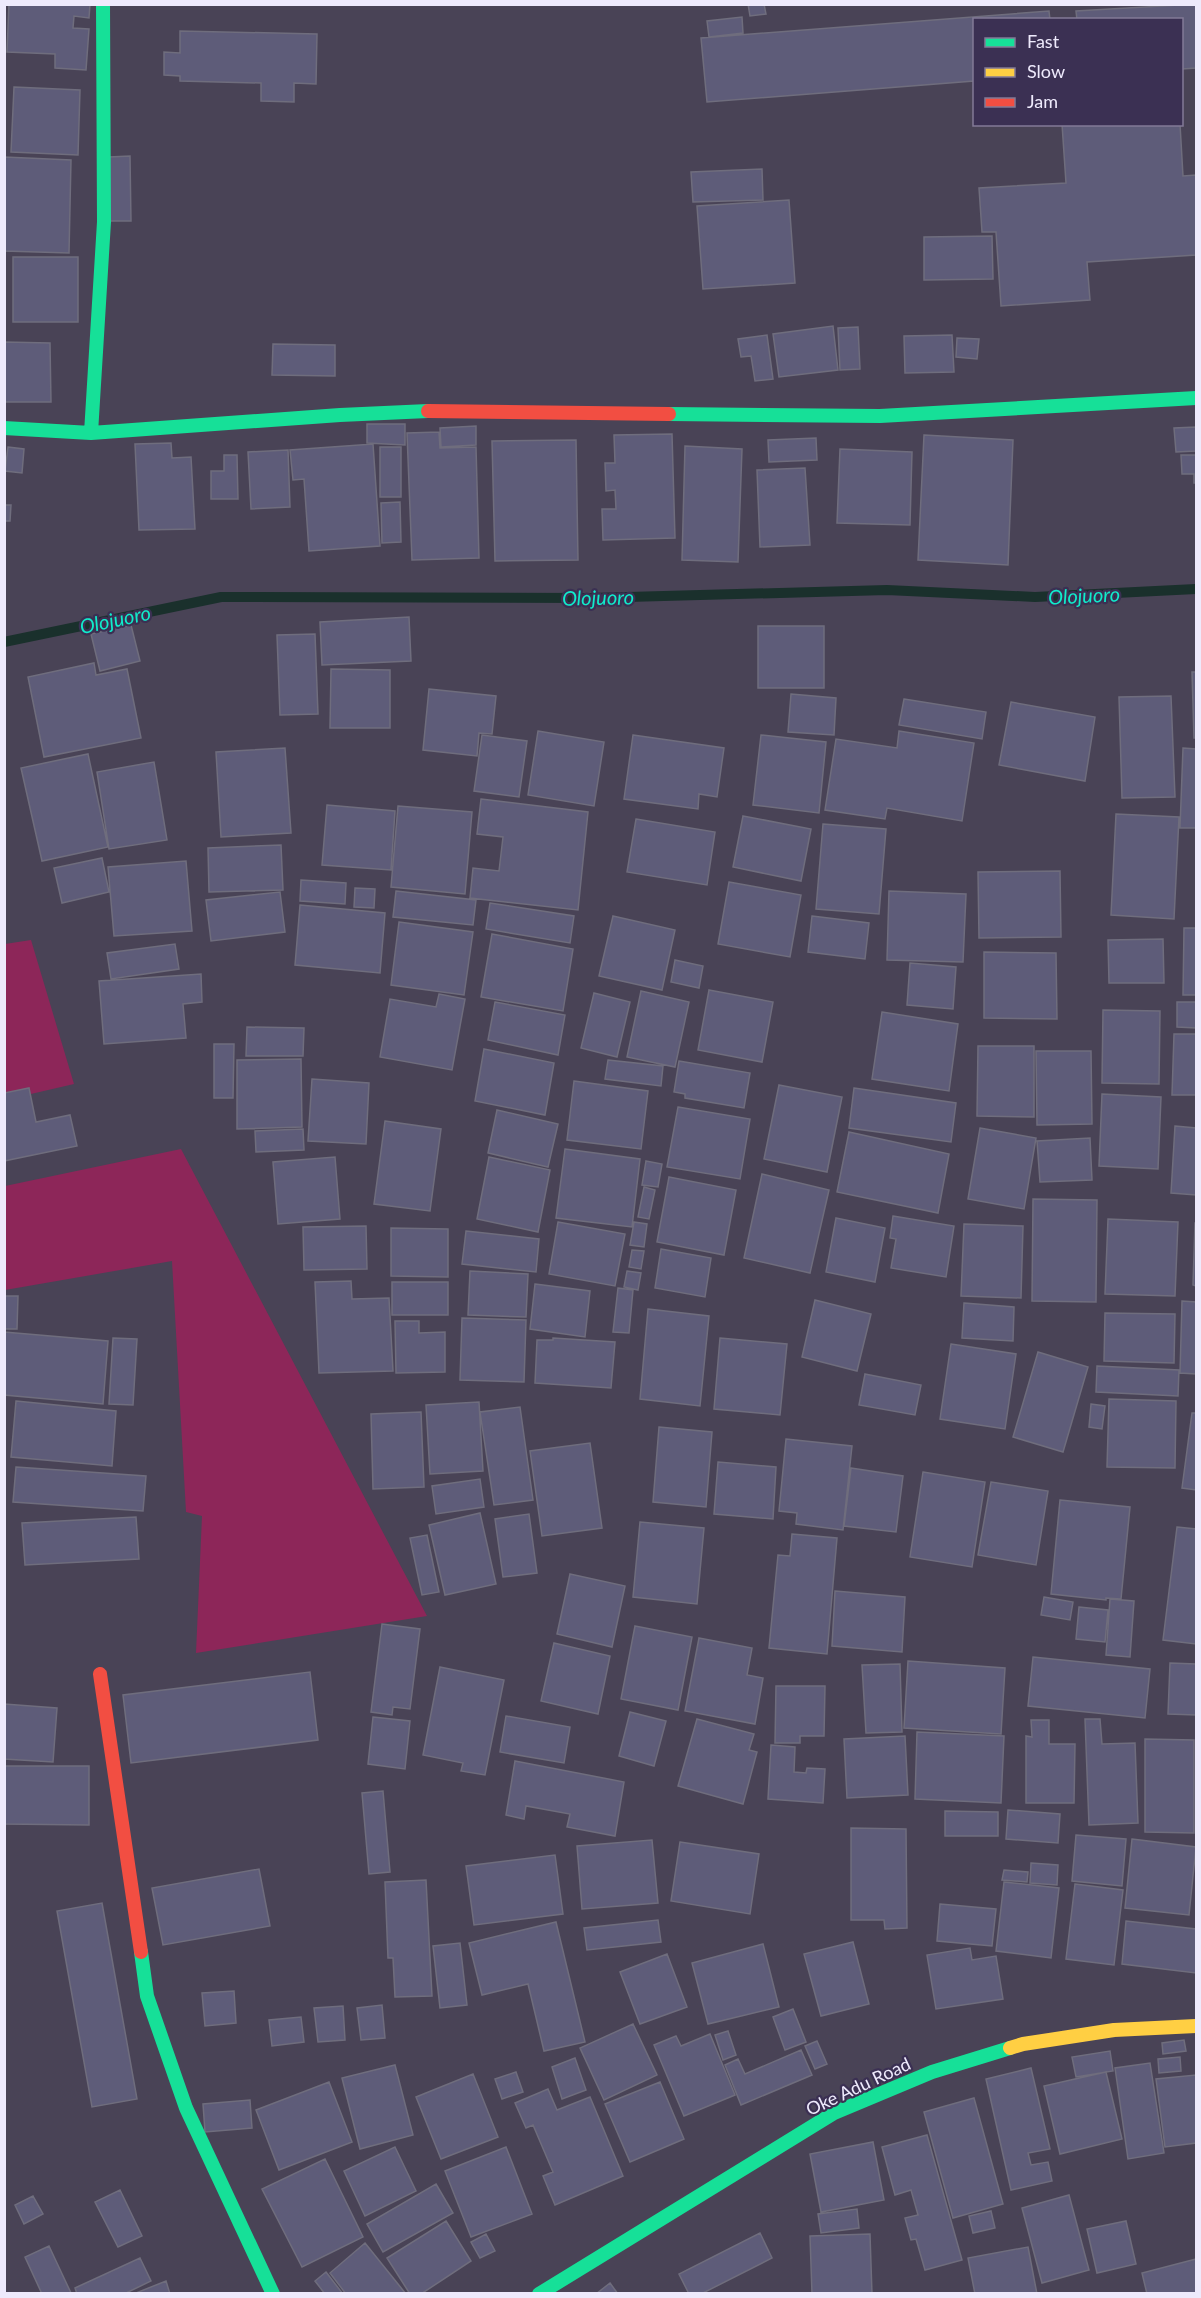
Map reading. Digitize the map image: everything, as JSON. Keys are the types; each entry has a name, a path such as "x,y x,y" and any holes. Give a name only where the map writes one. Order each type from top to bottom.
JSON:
{"street":[{"path":"92,433 104,222 103,4"},
{"path":"4,428 92,433 340,414 422,411 880,416 1197,398"},
{"path":"100,1674 147,1996 186,2108 273,2294"},
{"name":"Oke Adu Road","path":"539,2294 834,2113 932,2072 1023,2044 1114,2030 1197,2026"}],"shaded area":[{"path":"31,940 74,1084 5,1100 5,944"},
{"path":"181,1149 427,1616 196,1653 202,1516 186,1512 172,1261 5,1290 5,1186"}],"building":[{"path":"9,4 90,4 89,18 74,16 73,28 89,29 86,70 55,68 55,54 7,52"},
{"path":"748,4 764,4 766,14 750,16"},
{"path":"1196,4 1196,68 1183,69 1183,18 1077,18 1076,11"},
{"path":"1049,11 1050,18 973,18 973,81 707,102 701,38"},
{"path":"742,17 743,33 709,37 707,21"},
{"path":"180,31 317,34 316,84 294,83 294,102 261,101 261,83 180,81 180,76 164,75 164,52 180,53"},
{"path":"14,87 80,90 78,155 11,152"},
{"path":"1062,126 1180,126 1183,176 1196,175 1196,255 1087,262 1090,300 1001,306 996,232 982,232 979,188 1066,183"},
{"path":"130,156 131,221 110,221 109,157"},
{"path":"4,157 71,160 69,253 4,251"},
{"path":"762,169 763,200 693,202 691,172"},
{"path":"789,200 795,283 703,289 697,206"},
{"path":"992,236 993,279 924,280 924,237"},
{"path":"13,257 78,257 78,322 13,322"},
{"path":"833,326 838,370 779,377 773,334"},
{"path":"858,327 860,369 840,370 838,328"},
{"path":"767,335 773,379 755,381 751,356 741,357 738,339"},
{"path":"952,335 954,372 905,373 904,336"},
{"path":"957,338 979,339 977,359 956,357"},
{"path":"4,342 50,343 51,402 4,402"},
{"path":"273,344 335,345 335,376 272,375"},
{"path":"367,424 405,424 405,445 367,443"},
{"path":"476,426 476,445 441,447 440,428"},
{"path":"1196,427 1196,451 1176,452 1174,428"},
{"path":"439,432 440,448 476,447 479,558 412,560 407,433"},
{"path":"672,434 675,538 603,540 602,509 616,509 615,490 606,491 605,463 615,463 614,435"},
{"path":"924,435 1013,440 1008,565 918,560"},
{"path":"816,438 817,460 769,462 768,440"},
{"path":"576,440 578,560 495,561 492,441"},
{"path":"171,443 172,458 191,457 195,529 139,530 135,444"},
{"path":"373,444 380,546 309,551 304,479 293,480 290,450"},
{"path":"685,446 742,449 738,562 682,560"},
{"path":"8,447 24,449 22,473 5,471"},
{"path":"380,447 401,447 401,497 380,497"},
{"path":"840,449 912,452 910,525 837,523"},
{"path":"288,450 290,507 251,509 248,452"},
{"path":"224,455 237,455 238,499 211,499 211,471 224,471"},
{"path":"1181,455 1196,455 1196,483 1194,483 1194,474 1182,474"},
{"path":"805,468 810,545 760,547 757,470"},
{"path":"400,502 401,542 382,543 381,503"},
{"path":"4,505 11,505 10,521 4,521"},
{"path":"409,617 411,661 322,665 320,622"},
{"path":"131,625 140,661 100,671 91,634"},
{"path":"758,626 824,626 824,688 758,688"},
{"path":"315,634 318,714 280,715 277,635"},
{"path":"94,663 96,675 127,669 141,738 44,757 28,677"},
{"path":"331,669 390,670 390,728 330,728"},
{"path":"1192,672 1196,672 1196,738 1194,738"},
{"path":"429,689 496,696 492,734 479,733 477,756 423,750"},
{"path":"791,694 836,698 834,735 788,732"},
{"path":"1171,696 1175,797 1122,798 1119,697"},
{"path":"904,699 986,712 982,739 899,725"},
{"path":"1011,702 1095,717 1085,781 999,765"},
{"path":"538,731 604,742 594,806 528,795"},
{"path":"899,731 974,743 962,821 887,808 885,819 825,810 836,739 897,748"},
{"path":"482,735 527,741 519,797 474,791"},
{"path":"633,735 724,748 717,797 699,794 698,809 624,799"},
{"path":"761,735 826,742 819,813 753,805"},
{"path":"285,748 291,833 221,837 216,752"},
{"path":"1183,748 1196,749 1196,828 1180,828"},
{"path":"88,754 108,847 42,861 21,768"},
{"path":"154,762 167,840 109,849 97,772"},
{"path":"481,799 588,812 578,910 470,898 473,868 499,871 503,837 477,834"},
{"path":"327,805 395,811 391,870 322,865"},
{"path":"398,806 472,812 465,894 391,887"},
{"path":"1116,814 1179,817 1174,919 1111,915"},
{"path":"743,816 811,829 801,881 733,867"},
{"path":"636,819 715,832 707,885 627,872"},
{"path":"823,824 886,829 879,914 816,909"},
{"path":"281,845 283,890 209,892 208,848"},
{"path":"102,858 109,892 62,903 54,868"},
{"path":"186,861 192,931 114,936 108,867"},
{"path":"1060,871 1061,937 979,938 978,872"},
{"path":"301,880 346,883 345,904 300,901"},
{"path":"729,882 801,895 790,957 718,944"},
{"path":"355,888 375,889 374,908 354,907"},
{"path":"396,891 476,900 473,925 393,917"},
{"path":"889,891 966,894 963,962 887,960"},
{"path":"280,892 285,932 211,941 206,900"},
{"path":"490,903 574,916 570,943 486,929"},
{"path":"300,905 385,913 380,973 295,965"},
{"path":"613,916 675,930 662,990 599,976"},
{"path":"812,916 869,923 865,959 808,952"},
{"path":"399,922 473,932 464,995 391,985"},
{"path":"1184,928 1196,928 1196,995 1183,995"},
{"path":"492,934 573,949 563,1011 481,997"},
{"path":"1163,939 1164,983 1109,983 1108,940"},
{"path":"175,944 179,969 111,979 107,953"},
{"path":"984,952 1056,953 1057,1019 984,1018"},
{"path":"675,960 703,966 699,988 671,982"},
{"path":"910,963 956,967 953,1009 907,1005"},
{"path":"201,974 202,1002 183,1004 186,1038 104,1044 99,981"},
{"path":"709,990 773,1002 762,1062 698,1050"},
{"path":"641,991 689,1002 675,1067 627,1057"},
{"path":"594,993 630,1002 617,1057 581,1048"},
{"path":"439,994 465,999 452,1070 380,1057 390,999 436,1007"},
{"path":"495,1002 565,1015 558,1055 488,1040"},
{"path":"1177,1002 1196,1002 1196,1028 1177,1027"},
{"path":"1103,1010 1160,1011 1159,1084 1102,1083"},
{"path":"882,1012 958,1024 949,1091 872,1079"},
{"path":"247,1027 304,1028 303,1056 246,1056"},
{"path":"1174,1034 1196,1034 1196,1095 1172,1095"},
{"path":"214,1044 234,1044 233,1098 214,1098"},
{"path":"978,1046 1034,1046 1034,1117 977,1116"},
{"path":"484,1049 554,1063 545,1115 475,1101"},
{"path":"1036,1051 1091,1051 1092,1124 1037,1125"},
{"path":"301,1059 302,1127 237,1129 237,1060"},
{"path":"608,1060 663,1066 661,1086 605,1079"},
{"path":"679,1061 750,1073 744,1108 685,1098 685,1094 674,1092"},
{"path":"312,1079 369,1083 366,1144 308,1141"},
{"path":"574,1081 648,1091 641,1149 567,1140"},
{"path":"779,1085 842,1097 827,1172 764,1159"},
{"path":"29,1088 36,1122 70,1115 77,1146 4,1161 4,1093"},
{"path":"854,1088 956,1103 951,1142 849,1128"},
{"path":"1102,1094 1161,1097 1158,1169 1099,1166"},
{"path":"678,1107 750,1119 740,1179 667,1167"},
{"path":"497,1110 558,1124 548,1167 488,1153"},
{"path":"385,1121 441,1129 430,1211 374,1204"},
{"path":"1175,1126 1196,1128 1196,1195 1171,1193"},
{"path":"980,1128 1036,1138 1024,1209 968,1199"},
{"path":"303,1129 304,1150 256,1152 255,1131"},
{"path":"849,1132 949,1154 938,1213 837,1192"},
{"path":"1090,1138 1092,1180 1040,1182 1037,1141"},
{"path":"565,1149 640,1159 632,1227 556,1218"},
{"path":"335,1157 340,1219 278,1224 273,1162"},
{"path":"489,1157 550,1170 538,1232 477,1219"},
{"path":"646,1161 662,1164 658,1187 642,1185"},
{"path":"762,1174 829,1190 810,1273 744,1258"},
{"path":"669,1177 736,1190 724,1255 657,1242"},
{"path":"644,1187 655,1190 649,1219 638,1217"},
{"path":"1033,1199 1097,1200 1096,1302 1032,1301"},
{"path":"893,1216 954,1226 946,1277 891,1268 896,1239 890,1238"},
{"path":"836,1218 885,1228 875,1282 826,1272"},
{"path":"1108,1219 1178,1222 1175,1296 1105,1294"},
{"path":"558,1222 625,1234 615,1286 549,1274"},
{"path":"634,1222 647,1224 644,1247 630,1245"},
{"path":"1196,1223 1196,1286 1193,1285"},
{"path":"964,1224 1023,1226 1021,1298 961,1296"},
{"path":"366,1226 367,1269 304,1270 303,1227"},
{"path":"391,1228 448,1229 448,1277 391,1276"},
{"path":"466,1231 539,1239 536,1272 462,1264"},
{"path":"661,1249 711,1258 705,1297 655,1288"},
{"path":"632,1250 644,1251 641,1269 629,1267"},
{"path":"470,1271 528,1274 526,1317 468,1315"},
{"path":"627,1271 641,1273 638,1290 624,1287"},
{"path":"351,1281 352,1299 389,1298 393,1371 319,1373 315,1282"},
{"path":"392,1282 448,1282 448,1315 392,1315"},
{"path":"535,1284 590,1291 585,1337 530,1329"},
{"path":"618,1288 633,1290 629,1333 613,1332"},
{"path":"4,1296 18,1296 17,1329 4,1329"},
{"path":"815,1300 871,1314 857,1371 802,1357"},
{"path":"1182,1301 1196,1302 1196,1374 1180,1373"},
{"path":"964,1303 1014,1307 1013,1341 962,1338"},
{"path":"648,1309 709,1316 700,1406 640,1399"},
{"path":"1105,1313 1175,1314 1174,1363 1104,1361"},
{"path":"462,1318 526,1320 524,1382 460,1380"},
{"path":"395,1321 419,1321 419,1333 445,1332 445,1372 396,1373"},
{"path":"4,1332 108,1341 103,1404 4,1395"},
{"path":"113,1338 137,1339 133,1405 109,1404"},
{"path":"553,1338 615,1342 611,1388 535,1383 537,1340 553,1340"},
{"path":"720,1338 787,1344 780,1415 714,1409"},
{"path":"951,1344 1016,1354 1005,1429 940,1419"},
{"path":"1038,1352 1088,1367 1063,1452 1013,1437"},
{"path":"1097,1366 1179,1370 1178,1396 1096,1392"},
{"path":"865,1374 921,1385 915,1415 859,1405"},
{"path":"1109,1399 1176,1401 1175,1468 1107,1467"},
{"path":"16,1401 116,1411 112,1466 11,1457"},
{"path":"479,1402 483,1471 430,1474 426,1405"},
{"path":"1091,1404 1105,1406 1102,1429 1089,1427"},
{"path":"520,1407 533,1500 494,1505 480,1412"},
{"path":"421,1412 424,1487 373,1489 371,1414"},
{"path":"1192,1413 1196,1413 1196,1490 1182,1488"},
{"path":"659,1427 712,1432 706,1507 653,1502"},
{"path":"786,1439 852,1446 843,1530 796,1524 797,1513 779,1511"},
{"path":"590,1443 602,1528 542,1536 530,1451"},
{"path":"718,1462 776,1467 773,1519 714,1514"},
{"path":"16,1467 146,1476 143,1511 13,1502"},
{"path":"851,1468 903,1476 896,1532 844,1526"},
{"path":"923,1472 985,1482 972,1567 910,1557"},
{"path":"480,1479 484,1507 436,1514 432,1486"},
{"path":"991,1482 1048,1491 1036,1565 978,1555"},
{"path":"1060,1500 1130,1507 1121,1599 1106,1598 1106,1600 1051,1594"},
{"path":"480,1513 496,1584 445,1595 429,1525"},
{"path":"529,1514 537,1573 503,1577 495,1519"},
{"path":"136,1517 139,1559 25,1565 22,1523"},
{"path":"640,1522 704,1528 697,1604 633,1597"},
{"path":"1177,1527 1196,1529 1196,1644 1163,1640"},
{"path":"792,1534 837,1538 827,1654 769,1648 778,1555 790,1556"},
{"path":"427,1535 439,1592 422,1595 410,1538"},
{"path":"570,1574 625,1586 612,1647 557,1634"},
{"path":"835,1591 905,1597 902,1652 832,1646"},
{"path":"1044,1597 1073,1602 1070,1620 1041,1615"},
{"path":"1110,1599 1134,1601 1130,1657 1106,1655"},
{"path":"1079,1607 1108,1610 1105,1642 1076,1639"},
{"path":"382,1624 420,1629 410,1709 393,1707 392,1715 371,1712"},
{"path":"635,1626 692,1637 678,1710 621,1699"},
{"path":"699,1638 752,1648 747,1675 763,1678 755,1724 685,1711"},
{"path":"554,1643 610,1656 598,1714 541,1701"},
{"path":"1033,1657 1150,1669 1145,1718 1028,1706"},
{"path":"908,1661 1005,1668 1001,1734 904,1728"},
{"path":"1170,1663 1196,1664 1196,1715 1168,1714"},
{"path":"900,1664 902,1732 866,1733 862,1665"},
{"path":"440,1667 504,1680 485,1775 461,1771 463,1763 423,1755"},
{"path":"310,1672 318,1740 131,1763 123,1695"},
{"path":"776,1686 825,1686 824,1736 800,1736 800,1743 775,1743"},
{"path":"4,1704 57,1708 53,1762 4,1759"},
{"path":"630,1712 666,1721 654,1766 619,1756"},
{"path":"506,1716 570,1727 564,1763 500,1752"},
{"path":"373,1717 410,1721 405,1769 368,1764"},
{"path":"697,1719 754,1734 749,1750 757,1752 743,1804 678,1786"},
{"path":"1085,1719 1100,1719 1102,1744 1135,1743 1138,1823 1089,1825"},
{"path":"1031,1720 1049,1720 1049,1744 1075,1744 1074,1803 1026,1803 1026,1736 1032,1737"},
{"path":"917,1732 1004,1736 1001,1803 915,1799"},
{"path":"905,1736 908,1795 847,1798 844,1739"},
{"path":"1145,1739 1194,1740 1194,1833 1145,1832"},
{"path":"771,1745 795,1747 794,1772 806,1773 807,1768 825,1769 823,1803 768,1799"},
{"path":"515,1761 624,1782 615,1836 567,1827 570,1814 526,1806 524,1819 506,1815"},
{"path":"4,1766 89,1766 89,1825 4,1824"},
{"path":"383,1791 390,1872 369,1874 362,1793"},
{"path":"1008,1810 1060,1814 1058,1843 1006,1839"},
{"path":"945,1811 998,1812 998,1836 945,1836"},
{"path":"851,1828 906,1829 907,1928 885,1929 884,1920 851,1920"},
{"path":"1076,1835 1126,1839 1122,1886 1072,1881"},
{"path":"1132,1839 1196,1847 1189,1915 1125,1908"},
{"path":"652,1840 658,1903 582,1909 577,1846"},
{"path":"680,1842 759,1854 750,1914 671,1901"},
{"path":"555,1855 563,1914 474,1925 466,1866"},
{"path":"1031,1863 1058,1865 1057,1885 1030,1883"},
{"path":"259,1869 270,1926 163,1945 152,1888"},
{"path":"1004,1870 1028,1872 1027,1882 1002,1880"},
{"path":"426,1880 432,1996 395,1997 393,1958 388,1958 385,1882"},
{"path":"1004,1882 1059,1888 1051,1958 996,1951"},
{"path":"1075,1884 1123,1890 1114,1965 1066,1959"},
{"path":"102,1903 137,2099 92,2107 57,1911"},
{"path":"940,1904 996,1909 992,1946 937,1941"},
{"path":"658,1920 661,1942 587,1950 584,1928"},
{"path":"1126,1921 1196,1929 1196,1973 1122,1964"},
{"path":"556,1922 585,2042 544,2051 528,1984 482,1995 469,1943"},
{"path":"853,1942 869,2004 821,2016 804,1954"},
{"path":"460,1943 467,2005 440,2008 433,1946"},
{"path":"763,1944 779,2007 708,2024 692,1963"},
{"path":"970,1948 972,1960 996,1956 1003,1999 936,2009 927,1955"},
{"path":"667,1954 687,2007 640,2024 620,1972"},
{"path":"234,1991 236,2023 205,2026 202,1993"},
{"path":"382,2005 385,2038 361,2040 357,2008"},
{"path":"343,2006 345,2040 318,2042 314,2008"},
{"path":"793,2009 806,2042 785,2050 773,2017"},
{"path":"301,2017 304,2042 272,2046 269,2020"},
{"path":"633,2024 657,2075 604,2100 580,2048"},
{"path":"728,2031 736,2055 723,2060 715,2035"},
{"path":"710,2034 735,2095 684,2116 654,2045 676,2036 681,2046"},
{"path":"1184,2040 1186,2051 1163,2054 1162,2043"},
{"path":"817,2041 827,2064 815,2069 805,2046"},
{"path":"801,2050 812,2075 741,2105 725,2065 738,2059 745,2074"},
{"path":"1110,2051 1113,2071 1076,2077 1072,2057"},
{"path":"1180,2057 1181,2071 1159,2073 1158,2059"},
{"path":"575,2058 586,2090 562,2099 552,2067"},
{"path":"1150,2063 1164,2153 1128,2159 1115,2068"},
{"path":"395,2065 413,2135 360,2149 342,2078"},
{"path":"1031,2068 1050,2149 1028,2153 1031,2165 1048,2162 1052,2181 1011,2190 986,2079"},
{"path":"516,2072 523,2092 502,2099 495,2079"},
{"path":"1106,2072 1122,2139 1060,2154 1044,2086"},
{"path":"473,2074 498,2137 441,2159 416,2097"},
{"path":"1196,2075 1196,2143 1165,2147 1156,2079"},
{"path":"329,2082 352,2142 279,2170 256,2110"},
{"path":"660,2082 684,2139 630,2162 605,2104"},
{"path":"548,2089 557,2110 590,2097 623,2176 555,2205 543,2176 553,2172 533,2125 526,2128 515,2103"},
{"path":"974,2098 1003,2204 953,2218 924,2112"},
{"path":"250,2100 252,2128 205,2132 203,2104"},
{"path":"927,2135 962,2260 925,2270 916,2239 911,2240 905,2218 918,2215 911,2190 895,2195 882,2147"},
{"path":"873,2142 884,2200 821,2212 810,2154"},
{"path":"395,2147 416,2191 365,2216 344,2171"},
{"path":"506,2147 532,2214 471,2237 445,2171"},
{"path":"325,2159 363,2237 302,2267 262,2189"},
{"path":"436,2184 453,2213 383,2252 367,2224"},
{"path":"120,2190 142,2236 118,2247 95,2202"},
{"path":"1069,2195 1089,2270 1042,2283 1022,2208"},
{"path":"33,2196 43,2214 24,2224 15,2205"},
{"path":"857,2209 859,2228 821,2233 818,2214"},
{"path":"991,2211 995,2228 973,2233 969,2216"},
{"path":"446,2221 471,2261 421,2294 410,2294 387,2258"},
{"path":"1126,2221 1136,2264 1097,2273 1087,2229"},
{"path":"760,2233 772,2258 701,2294 689,2294 679,2274"},
{"path":"486,2234 495,2251 480,2258 471,2242"},
{"path":"870,2234 872,2294 812,2294 810,2236"},
{"path":"365,2243 406,2294 346,2294 330,2273"},
{"path":"49,2246 71,2293 69,2294 42,2294 25,2257"},
{"path":"1028,2247 1037,2294 975,2294 968,2258"},
{"path":"140,2258 151,2281 124,2294 77,2294 75,2288"},
{"path":"1196,2259 1196,2294 1147,2294 1142,2273"},
{"path":"326,2272 343,2294 325,2294 315,2281"},
{"path":"166,2281 170,2294 136,2294 136,2293"},
{"path":"610,2283 618,2294 596,2294"}],"waterway":[{"name":"Olojuoro","path":"4,642 221,597 591,598 887,590 1035,597 1196,589"}],"traffic: fast":[{"path":"91,433 104,222 103,4"},
{"path":"669,414 880,416 1196,398"},
{"path":"4,428 91,433 428,411"},
{"path":"141,1952 147,1996 186,2108 273,2294"},
{"path":"539,2294 834,2113 932,2072 1010,2048"}],"traffic: slow":[{"path":"1010,2048 1114,2030 1196,2026"}],"traffic: jam":[{"path":"428,411 669,414"},
{"path":"100,1674 141,1952"}]}
